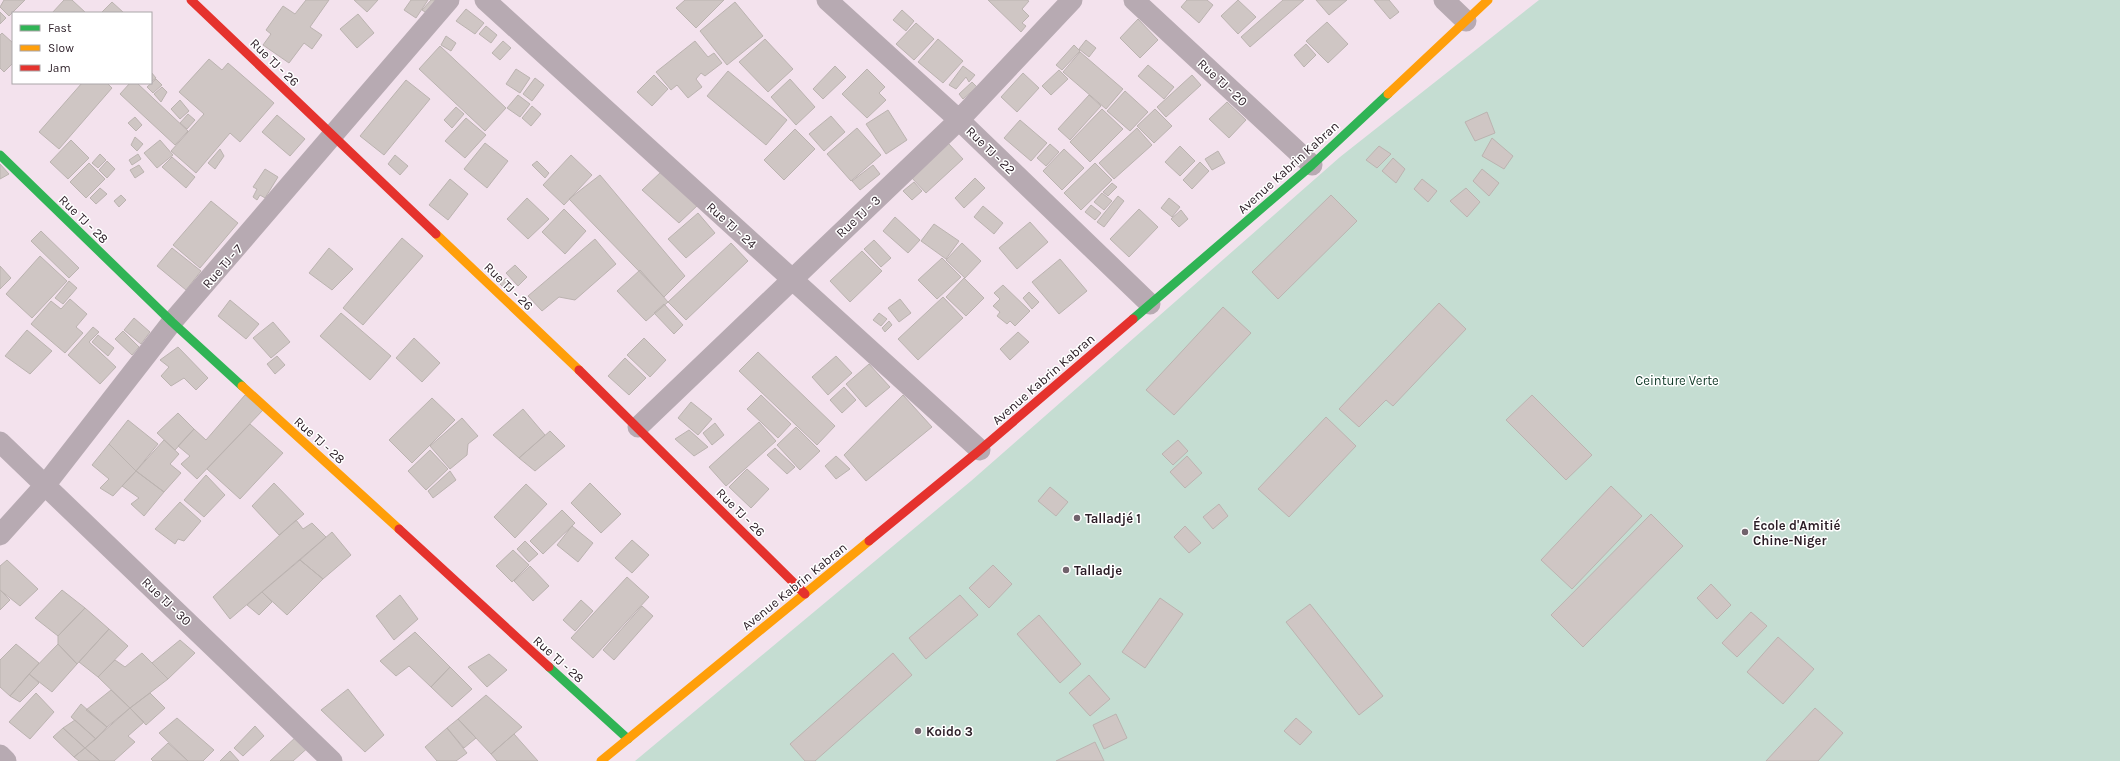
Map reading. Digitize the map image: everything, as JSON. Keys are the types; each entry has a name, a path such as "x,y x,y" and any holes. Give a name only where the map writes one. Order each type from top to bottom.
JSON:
{"street":[{"name":"Rue TJ - 26","path":"191,0 638,427 804,594"},
{"name":"Rue TJ - 7","path":"0,536 46,484 172,322 334,136 449,0"},
{"name":"Rue TJ - 24","path":"485,0 980,450"},
{"name":"Rue TJ - 22","path":"827,0 960,120 1150,304"},
{"name":"Rue TJ - 3","path":"638,427 960,120 1072,0"},
{"name":"Rue TJ - 20","path":"1134,0 1312,165"},
{"path":"1444,0 1466,21"},
{"name":"Avenue Kabrin Kabran","path":"601,761 980,450 1312,165 1488,0"},
{"name":"Rue TJ - 28","path":"0,155 172,322 628,739"},
{"name":"Rue TJ - 30","path":"0,442 46,484 332,761"},
{"path":"0,755 6,761"}],"green space":[{"name":"Ceinture Verte","path":"1539,0 2120,0 2120,761 635,761 971,481 1340,157"}],"building":[{"path":"4,0 25,0 9,16 0,7"},
{"path":"64,0 72,0 85,12 53,12"},
{"path":"306,0 329,0 310,27 322,35 312,49 304,43 289,63 263,45 271,34 266,30 283,6 295,14"},
{"path":"354,0 378,0 367,12"},
{"path":"411,0 428,0 416,18 404,10"},
{"path":"431,0 435,0 428,14 422,10"},
{"path":"685,0 724,0 696,28 676,8"},
{"path":"988,0 1029,1 1022,9 1029,16 1022,23 1026,26 1021,32"},
{"path":"1187,0 1207,0 1213,5 1199,23 1181,7"},
{"path":"1238,0 1256,17 1238,34 1221,16"},
{"path":"1283,0 1304,0 1250,47 1241,37"},
{"path":"1316,0 1347,0 1329,15"},
{"path":"1374,0 1389,0 1399,12 1390,19"},
{"path":"112,2 123,12 102,12"},
{"path":"735,2 763,36 727,65 700,31"},
{"path":"466,9 484,23 475,34 456,21"},
{"path":"902,10 914,21 906,31 893,20"},
{"path":"0,12 6,18 0,24"},
{"path":"358,14 374,33 357,48 340,29"},
{"path":"1138,19 1158,40 1140,58 1120,38"},
{"path":"1327,22 1348,44 1328,63 1306,41"},
{"path":"916,23 934,39 914,60 896,44"},
{"path":"486,26 497,35 491,43 479,34"},
{"path":"2,33 12,42 12,64 4,72 0,68 0,35"},
{"path":"446,36 456,43 451,51 441,45"},
{"path":"765,39 793,69 768,92 739,62"},
{"path":"938,39 963,61 943,83 918,62"},
{"path":"1086,40 1096,48 1089,57 1079,49"},
{"path":"503,41 511,48 500,60 492,53"},
{"path":"695,41 708,57 714,53 722,63 705,76 701,73 696,79 702,87 688,98 677,85 671,90 656,72"},
{"path":"1306,44 1316,55 1304,67 1294,55"},
{"path":"1074,45 1080,51 1062,70 1056,65"},
{"path":"440,46 506,108 485,131 419,69"},
{"path":"1080,52 1123,89 1106,109 1063,72"},
{"path":"209,59 222,70 228,63 274,103 240,142 230,133 196,173 171,151 204,114 179,92"},
{"path":"1148,65 1174,87 1164,99 1138,76"},
{"path":"835,66 846,77 823,99 813,89"},
{"path":"963,66 975,75 969,82 966,77 956,89 949,85"},
{"path":"516,69 530,78 520,93 506,84"},
{"path":"867,69 885,87 879,93 886,100 867,118 842,94"},
{"path":"1059,70 1068,79 1051,95 1042,86"},
{"path":"728,71 787,120 766,145 707,96"},
{"path":"152,73 156,78 152,81"},
{"path":"1023,73 1039,88 1017,112 1001,97"},
{"path":"654,75 668,89 652,106 637,92"},
{"path":"1192,75 1201,85 1166,117 1157,107"},
{"path":"535,78 544,85 532,101 523,94"},
{"path":"156,79 162,85 153,93 147,87"},
{"path":"790,79 815,107 796,125 771,97"},
{"path":"406,80 430,99 384,155 360,136"},
{"path":"972,82 977,87 963,99 959,94"},
{"path":"81,84 108,84 112,88 59,149 39,132"},
{"path":"129,84 138,84 188,131 175,145 120,94"},
{"path":"162,87 167,92 161,102 154,94"},
{"path":"1125,91 1148,112 1130,131 1107,111"},
{"path":"518,95 530,104 520,117 507,108"},
{"path":"1089,95 1101,106 1070,140 1058,129"},
{"path":"180,100 189,111 180,119 171,109"},
{"path":"1227,102 1246,120 1229,138 1209,119"},
{"path":"532,106 541,114 531,126 522,118"},
{"path":"456,107 464,114 452,128 444,120"},
{"path":"1102,109 1123,129 1090,162 1070,142"},
{"path":"1155,109 1172,126 1154,143 1137,126"},
{"path":"888,110 907,140 886,154 866,124"},
{"path":"1487,112 1495,133 1475,141 1465,122"},
{"path":"188,114 195,120 187,129 180,123"},
{"path":"277,115 305,139 290,156 262,132"},
{"path":"831,116 845,132 824,151 809,134"},
{"path":"135,117 142,125 136,131 128,123"},
{"path":"466,118 486,135 465,158 445,141"},
{"path":"1020,120 1047,143 1031,161 1004,138"},
{"path":"857,128 881,155 851,181 827,154"},
{"path":"1137,128 1152,145 1114,179 1099,163"},
{"path":"795,129 815,149 784,180 764,160"},
{"path":"135,137 143,144 137,151 131,145"},
{"path":"1492,138 1513,156 1504,169 1482,156"},
{"path":"71,140 89,158 68,179 50,162"},
{"path":"160,140 173,155 157,168 144,153"},
{"path":"485,143 508,161 487,188 464,169"},
{"path":"948,143 963,159 926,193 911,177"},
{"path":"1050,144 1059,152 1046,166 1037,158"},
{"path":"1180,146 1195,161 1180,176 1165,162"},
{"path":"1379,146 1391,154 1377,168 1366,160"},
{"path":"220,149 224,156 215,169 208,163"},
{"path":"1064,149 1084,168 1062,190 1043,171"},
{"path":"1218,151 1225,163 1212,170 1205,159"},
{"path":"100,154 106,160 98,168 92,163"},
{"path":"138,154 141,159 132,165 129,160"},
{"path":"395,155 408,166 400,175 388,164"},
{"path":"571,155 592,175 564,205 543,185"},
{"path":"172,157 195,177 186,188 162,167"},
{"path":"1393,158 1405,169 1396,183 1382,171"},
{"path":"107,161 115,169 107,178 99,170"},
{"path":"537,161 549,173 545,178 532,165"},
{"path":"1200,162 1209,171 1192,189 1183,180"},
{"path":"89,163 105,179 86,198 70,182"},
{"path":"1095,163 1112,180 1081,210 1064,193"},
{"path":"0,164 9,174 0,179"},
{"path":"139,165 144,172 135,178 130,170"},
{"path":"873,165 880,174 860,190 852,181"},
{"path":"265,169 278,177 265,198 260,195 257,200 253,197 257,189 253,187"},
{"path":"1482,169 1499,183 1489,196 1473,181"},
{"path":"662,171 698,205 679,223 642,190"},
{"path":"600,175 685,276 664,297 569,199"},
{"path":"975,178 985,188 964,208 955,198"},
{"path":"450,179 468,194 448,220 429,205"},
{"path":"1422,179 1437,191 1428,202 1414,189"},
{"path":"914,182 922,191 912,200 903,191"},
{"path":"1112,183 1117,187 1108,196 1103,192"},
{"path":"100,188 107,194 96,204 90,198"},
{"path":"1466,188 1480,202 1467,217 1450,201"},
{"path":"1102,193 1112,201 1104,210 1094,202"},
{"path":"121,195 126,200 119,207 114,201"},
{"path":"1331,195 1357,221 1278,299 1252,272"},
{"path":"1118,196 1124,201 1104,227 1097,222"},
{"path":"527,198 549,219 528,239 507,219"},
{"path":"1169,198 1180,207 1172,217 1161,208"},
{"path":"211,201 238,223 200,268 173,245"},
{"path":"1091,205 1101,213 1095,220 1085,212"},
{"path":"983,206 1003,223 994,234 974,217"},
{"path":"564,209 586,231 565,254 542,232"},
{"path":"1139,209 1158,227 1129,257 1110,239"},
{"path":"1181,210 1188,219 1179,227 1171,219"},
{"path":"698,213 715,233 686,258 668,239"},
{"path":"895,217 920,240 908,253 883,231"},
{"path":"1030,222 1048,242 1017,269 999,248"},
{"path":"934,224 959,241 946,259 921,241"},
{"path":"41,231 79,268 69,278 31,241"},
{"path":"402,238 423,256 363,325 343,308"},
{"path":"595,239 616,264 575,300 559,297 542,311 528,296"},
{"path":"874,240 891,258 881,267 864,249"},
{"path":"731,243 748,261 686,320 668,302"},
{"path":"962,243 981,261 965,278 946,260"},
{"path":"172,248 201,271 186,290 157,266"},
{"path":"329,248 353,269 332,290 309,273"},
{"path":"862,251 882,271 850,302 830,281"},
{"path":"40,256 67,281 32,318 6,294"},
{"path":"942,258 961,277 937,299 918,280"},
{"path":"1060,259 1087,291 1059,314 1032,282"},
{"path":"515,265 527,277 518,286 506,273"},
{"path":"0,266 11,278 0,289"},
{"path":"640,270 668,302 646,321 617,291"},
{"path":"506,278 515,287 509,293 500,284"},
{"path":"964,278 984,298 966,316 946,297"},
{"path":"69,281 77,288 63,304 55,298"},
{"path":"1003,285 1030,311 1015,326 1010,321 1007,324 997,316 1000,312 993,306 1000,299 994,293"},
{"path":"1029,292 1039,302 1032,309 1023,298"},
{"path":"943,297 963,318 918,360 898,339"},
{"path":"70,299 87,314 76,327 83,333 65,353 31,324 51,301 61,309"},
{"path":"900,299 911,313 899,322 888,308"},
{"path":"230,300 259,324 246,339 218,316"},
{"path":"1439,303 1466,329 1393,406 1386,400 1359,427 1339,409"},
{"path":"664,304 683,325 674,334 654,313"},
{"path":"1223,307 1251,333 1174,415 1146,390"},
{"path":"341,313 391,356 370,380 320,336"},
{"path":"879,313 887,319 881,326 873,320"},
{"path":"134,318 150,332 141,344 124,330"},
{"path":"889,321 892,325 885,332 882,328"},
{"path":"273,322 290,342 271,358 253,338"},
{"path":"93,327 99,332 89,342 116,367 100,384 68,355"},
{"path":"27,330 52,351 30,374 5,356"},
{"path":"123,331 139,347 132,355 115,339"},
{"path":"1018,332 1029,342 1010,360 1000,349"},
{"path":"98,335 114,348 108,356 92,342"},
{"path":"414,338 440,363 422,382 396,358"},
{"path":"644,338 666,360 650,377 627,355"},
{"path":"178,347 208,378 196,390 184,378 171,386 161,376 169,367 160,360"},
{"path":"758,352 835,426 817,445 739,371"},
{"path":"277,356 285,365 275,374 267,364"},
{"path":"836,356 852,373 828,395 812,377"},
{"path":"625,358 646,378 629,395 608,376"},
{"path":"869,364 890,387 866,407 846,384"},
{"path":"844,387 856,400 842,413 830,400"},
{"path":"245,395 263,410 197,479 181,464 190,456 178,446 194,429 206,440"},
{"path":"761,395 791,424 778,438 747,409"},
{"path":"903,395 932,427 866,481 844,455"},
{"path":"1532,395 1592,455 1566,480 1506,420"},
{"path":"432,398 455,420 412,463 389,440"},
{"path":"691,402 712,419 698,435 678,418"},
{"path":"523,409 545,435 519,458 493,435"},
{"path":"178,413 194,429 175,450 157,433"},
{"path":"1326,417 1356,446 1289,517 1258,489"},
{"path":"462,418 478,436 468,444 467,455 450,469 430,446"},
{"path":"128,420 158,444 136,471 109,444"},
{"path":"759,422 776,441 726,486 709,467"},
{"path":"715,423 724,435 712,445 703,433"},
{"path":"250,424 283,453 240,499 207,469"},
{"path":"796,427 820,451 800,470 777,445"},
{"path":"689,430 708,447 694,456 675,439"},
{"path":"550,431 565,446 535,471 519,458"},
{"path":"164,440 179,454 170,464 181,473 164,492 136,471"},
{"path":"1178,440 1188,451 1173,465 1162,454"},
{"path":"109,444 136,471 113,496 100,488 109,479 92,465"},
{"path":"775,448 795,467 787,474 767,455"},
{"path":"430,450 448,469 426,490 408,471"},
{"path":"836,456 850,469 836,479 825,466"},
{"path":"1187,456 1202,473 1185,488 1170,472"},
{"path":"747,469 769,489 751,508 729,487"},
{"path":"136,471 164,492 144,516 131,504 139,498 122,486"},
{"path":"450,471 456,480 433,498 428,491"},
{"path":"206,475 225,495 204,517 184,500"},
{"path":"274,483 304,514 279,535 252,506"},
{"path":"590,483 621,514 601,533 571,503"},
{"path":"526,484 547,504 515,538 494,517"},
{"path":"1611,486 1642,516 1572,589 1541,560"},
{"path":"1050,487 1068,502 1056,516 1038,501"},
{"path":"180,502 201,521 184,541 178,539 175,544 155,529"},
{"path":"1219,504 1228,516 1213,529 1203,517"},
{"path":"562,510 575,523 543,554 530,541"},
{"path":"1651,514 1683,546 1583,647 1551,615"},
{"path":"296,520 303,529 312,523 326,537 230,619 213,597"},
{"path":"572,526 593,543 578,562 557,545"},
{"path":"1185,526 1201,543 1189,553 1174,537"},
{"path":"332,532 351,555 323,579 300,560"},
{"path":"632,540 649,555 632,573 615,558"},
{"path":"525,541 538,554 529,562 517,549"},
{"path":"513,550 529,565 512,582 496,566"},
{"path":"7,560 38,589 20,606 0,590 0,566"},
{"path":"300,560 323,579 287,615 262,592"},
{"path":"993,565 1012,584 989,608 969,588"},
{"path":"530,566 549,586 533,601 514,581"},
{"path":"627,577 649,597 593,658 571,638"},
{"path":"1711,584 1731,605 1717,619 1697,598"},
{"path":"0,590 10,600 0,610"},
{"path":"62,590 85,608 58,636 35,618"},
{"path":"262,592 272,602 259,615 247,605"},
{"path":"400,595 418,619 394,640 376,616"},
{"path":"960,595 978,615 926,659 909,638"},
{"path":"1160,598 1183,614 1145,668 1122,652"},
{"path":"581,600 593,611 575,631 563,620"},
{"path":"1310,604 1383,696 1359,715 1286,622"},
{"path":"642,606 653,616 614,660 603,650"},
{"path":"85,608 109,629 77,664 58,644 58,636"},
{"path":"1751,612 1767,626 1737,657 1722,643"},
{"path":"1039,615 1081,664 1060,683 1017,634"},
{"path":"109,629 128,646 98,677 79,662"},
{"path":"415,632 450,667 431,687 409,666 396,676 380,661"},
{"path":"1778,637 1814,669 1783,704 1747,672"},
{"path":"180,640 195,653 168,679 152,663"},
{"path":"16,644 39,663 10,696 0,687 0,660"},
{"path":"58,644 77,664 52,692 29,674"},
{"path":"142,653 168,679 130,708 98,677 115,660 125,667"},
{"path":"893,653 912,675 815,761 805,761 790,744"},
{"path":"489,654 507,670 487,687 468,667"},
{"path":"450,667 472,689 452,707 431,687"},
{"path":"29,674 39,683 20,702 10,696"},
{"path":"1089,675 1110,699 1090,716 1069,693"},
{"path":"348,689 384,735 365,752 321,710"},
{"path":"111,690 130,708 107,727 86,710"},
{"path":"36,693 54,712 30,739 9,722"},
{"path":"150,693 165,708 146,725 130,708"},
{"path":"486,695 522,727 491,754 458,719"},
{"path":"81,704 107,727 96,739 71,717"},
{"path":"130,708 144,722 128,736 135,742 114,761 100,761 85,748"},
{"path":"1815,708 1843,733 1818,761 1766,761"},
{"path":"1116,714 1127,738 1104,749 1093,725"},
{"path":"177,718 214,750 203,761 188,761 159,733"},
{"path":"1296,718 1312,732 1300,745 1284,731"},
{"path":"458,719 476,738 464,748 447,728"},
{"path":"75,720 96,739 85,748 63,728"},
{"path":"255,726 264,736 243,756 234,748"},
{"path":"63,728 85,748 74,757 53,737"},
{"path":"447,728 467,753 456,761 437,761 425,747"},
{"path":"514,734 538,761 497,761 491,754"},
{"path":"297,736 311,745 293,761 270,761"},
{"path":"1095,742 1104,761 1056,761"},
{"path":"168,743 188,761 153,761 151,759"},
{"path":"85,748 100,761 79,761 74,757"},
{"path":"230,751 239,761 220,761"}],"traffic: fast":[{"path":"1133,319 1312,165 1388,94"},
{"path":"0,155 172,322 242,386"},
{"path":"549,667 628,739"}],"traffic: slow":[{"path":"1388,94 1488,0"},
{"path":"436,234 579,370"},
{"path":"242,386 399,529"},
{"path":"601,761 869,541"}],"traffic: jam":[{"path":"191,0 436,234"},
{"path":"869,541 980,450 1133,319"},
{"path":"579,370 805,594"},
{"path":"399,529 549,667"}],"place":[{"name":"Talladjé 1","path":"1077,518"},
{"name":"École d'Amitié Chine-Niger","path":"1745,532"},
{"name":"Talladje","path":"1066,570"},
{"name":"Koido 3","path":"918,731"}]}
